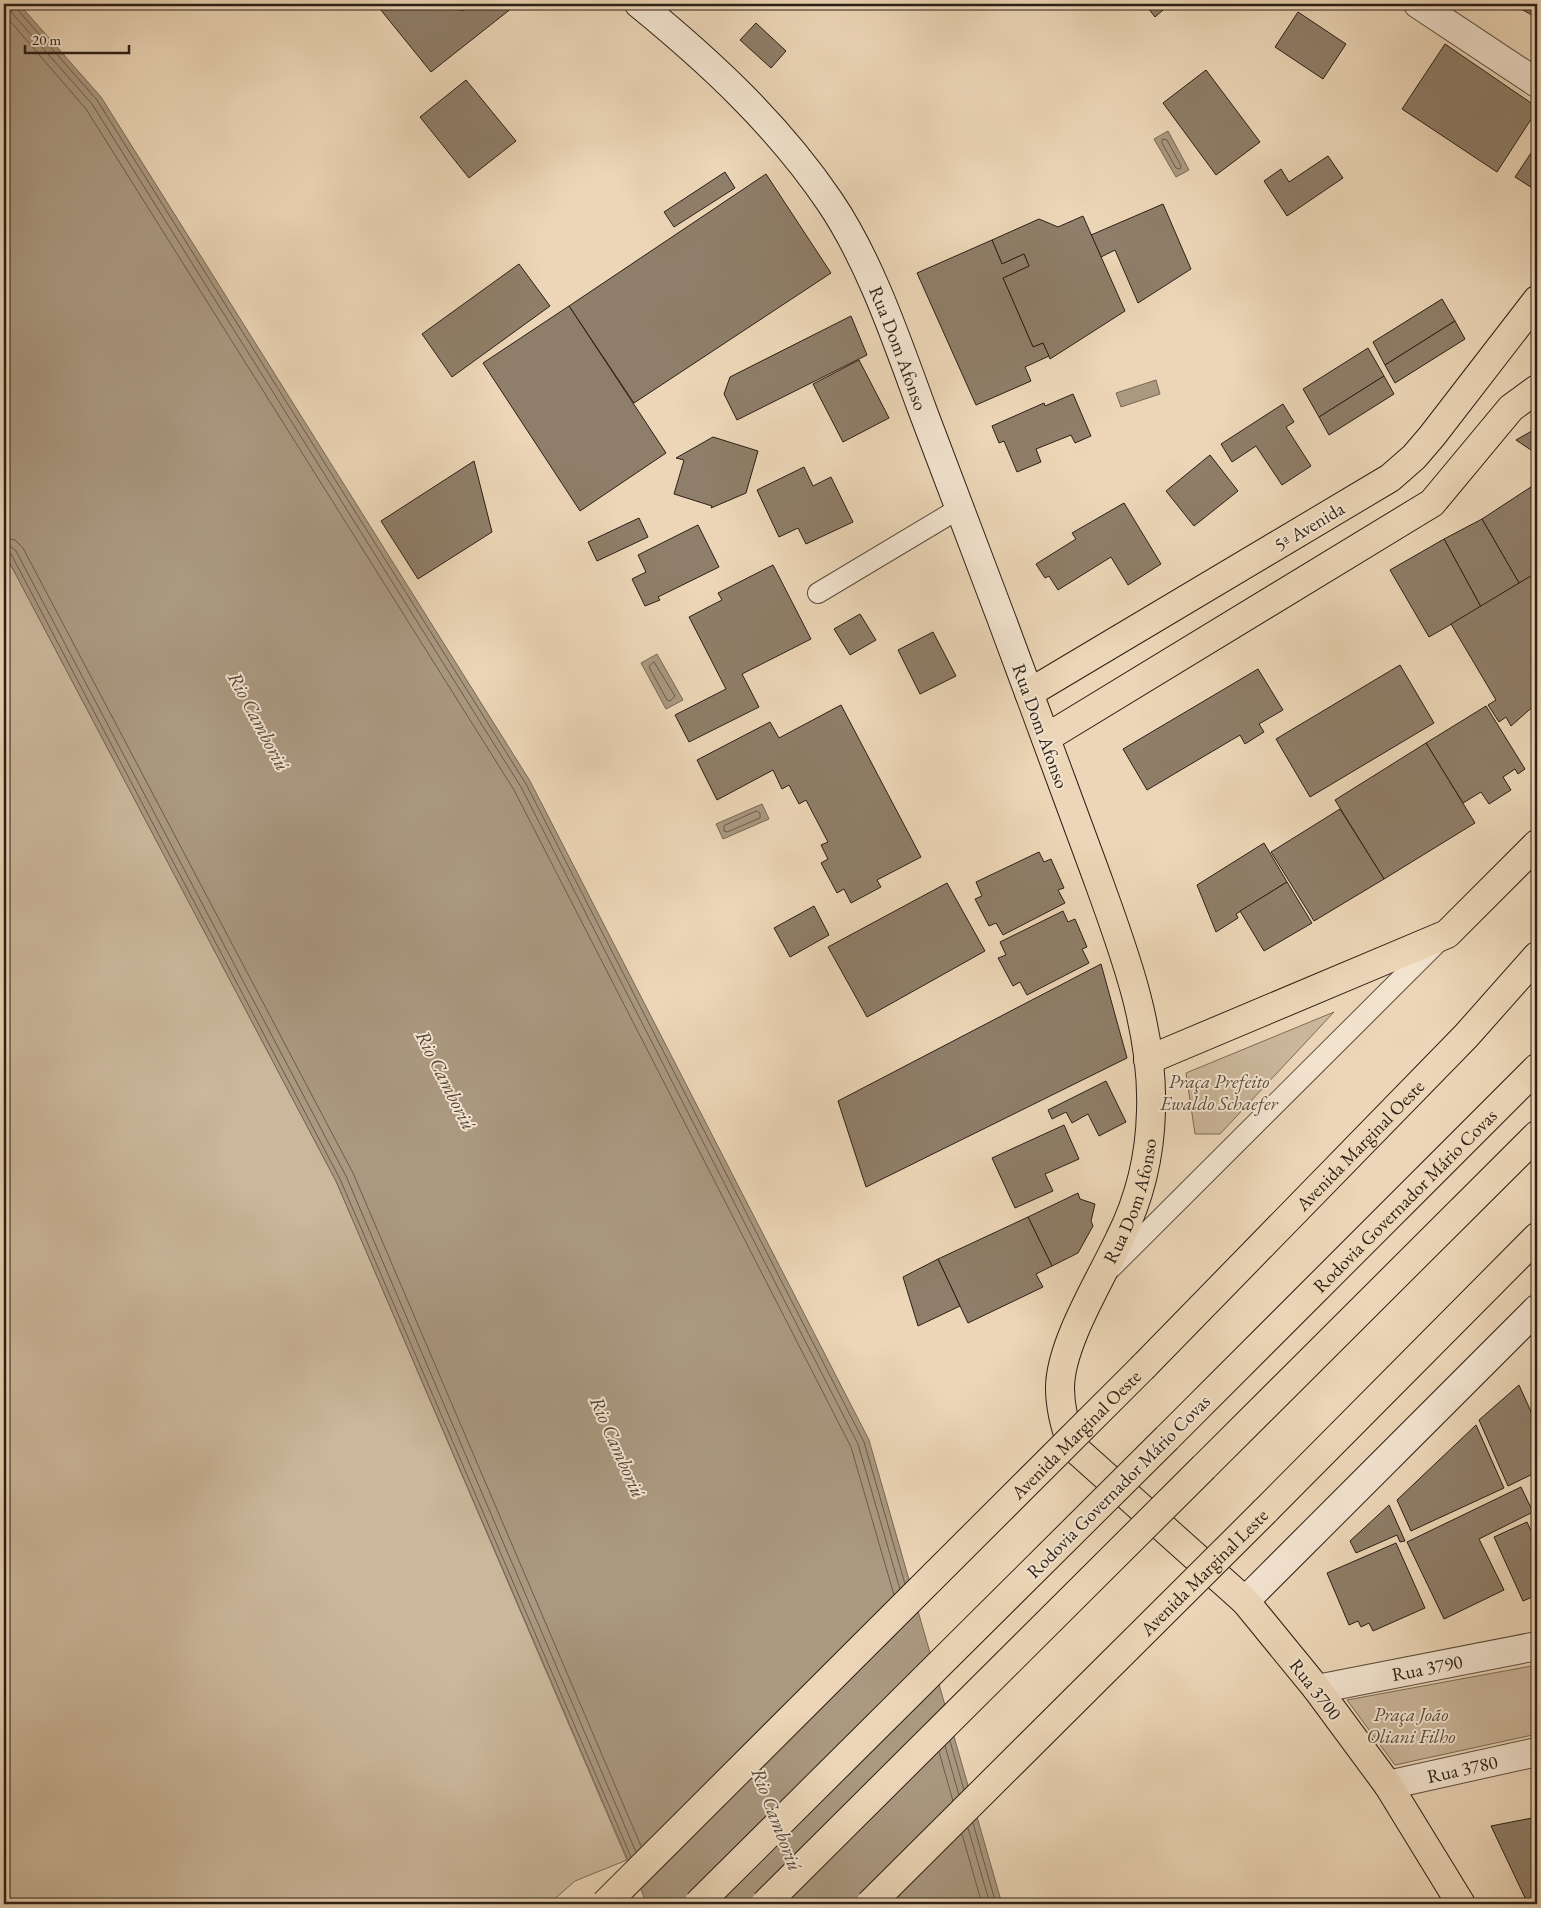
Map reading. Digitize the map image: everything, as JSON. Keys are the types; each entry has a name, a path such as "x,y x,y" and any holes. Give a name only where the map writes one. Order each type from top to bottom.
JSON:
{"main road":[{"name":"Rua Dom Afonso","path":"639,4 686,43 772,128 831,203 858,254 894,333 960,508 1046,738 1138,998 1148,1060 1152,1110 1149,1150 1137,1197 1064,1360 1060,1387 1062,1417 1072,1446 1135,1502"},
{"path":"1418,4 1537,83"},
{"name":"5ª Avenida","path":"1029,693 1390,478 1414,458 1537,300"},
{"path":"1046,738 1432,503 1511,408 1537,388"},
{"path":"1148,1060 1447,934 1537,844"},
{"name":"Avenida Marginal Oeste","path":"606,1904 1144,1366 1466,1036 1537,956"},
{"name":"Rodovia Governador Mário Covas","path":"698,1904 1537,1068"},
{"path":"765,1904 1537,1135"},
{"name":"Avenida Marginal Leste","path":"870,1904 1537,1237"},
{"path":"1244,1600 1537,1309"},
{"name":"Rua 3700","path":"1135,1502 1244,1600 1317,1689 1388,1784 1461,1904"},
{"name":"Rua 3790","path":"1317,1689 1537,1646"},
{"name":"Rua 3780","path":"1388,1784 1537,1752"}],"lane":[{"path":"818,593 960,508"},
{"path":"1100,1278 1447,934"}],"green space":[{"path":"4,552 336,1181 627,1860 575,1881 549,1904 4,1904"},
{"name":"Praça Prefeito Ewaldo Schaefer","path":"1334,1012 1220,1134 1195,1134 1186,1073"},
{"name":"Praça João Oliani Filho","path":"1537,1665 1537,1734 1395,1765 1347,1700"}],"water":[{"name":"Rio Camboriú","path":"4,4 19,4 101,97 530,781 869,1440 1002,1904 647,1904 336,1181 4,552"},
{"path":"1168,131 1189,170 1176,177 1154,139"},
{"path":"1156,380 1160,394 1121,407 1116,393"},
{"path":"657,654 683,700 666,709 641,663"},
{"path":"762,804 769,819 723,839 716,824"}],"building":[{"path":"376,4 456,4 462,11 471,4 517,4 431,72"},
{"path":"1145,4 1170,4 1155,17"},
{"path":"1508,4 1537,4 1537,13 1535,17 1518,7 1516,9"},
{"path":"1298,12 1346,44 1323,79 1275,47"},
{"path":"756,23 786,51 771,68 740,40"},
{"path":"1445,44 1537,107 1537,110 1497,172 1402,109"},
{"path":"1206,70 1260,142 1216,175 1163,103"},
{"path":"466,80 516,141 469,178 420,117"},
{"path":"1537,144 1537,191 1515,177"},
{"path":"1328,156 1343,178 1287,216 1264,181 1281,169 1289,182"},
{"path":"725,172 735,188 674,227 664,212"},
{"path":"766,174 831,273 634,403 569,306"},
{"path":"1163,204 1191,269 1138,303 1115,250 1101,257 1091,235"},
{"path":"1083,216 1125,311 1050,359 1043,343 1033,347 1003,278 1029,266 1024,254 1002,264 992,240 1039,219 1058,227"},
{"path":"992,240 1002,264 1024,254 1029,266 1003,278 1033,347 1043,343 1049,356 1025,367 1031,381 976,405 917,273"},
{"path":"519,264 550,306 452,377 422,334"},
{"path":"1442,299 1455,321 1385,365 1373,342"},
{"path":"569,306 666,453 580,511 483,363"},
{"path":"851,316 867,355 737,420 724,394 730,377"},
{"path":"1455,321 1465,339 1395,383 1385,365"},
{"path":"1368,348 1384,376 1319,417 1303,389"},
{"path":"859,360 889,418 843,442 813,384"},
{"path":"1384,376 1394,394 1329,435 1319,417"},
{"path":"1073,394 1091,436 1075,443 1071,435 1036,449 1041,462 1017,472 1004,441 999,443 992,426 1044,403 1045,406"},
{"path":"1283,404 1294,422 1286,427 1311,466 1282,485 1256,446 1232,462 1221,444"},
{"path":"1537,428 1537,454 1516,440"},
{"path":"713,437 758,451 746,493 711,508 712,506 674,494 684,460 676,458"},
{"path":"1210,455 1238,491 1194,526 1166,491"},
{"path":"474,461 492,532 418,579 381,521"},
{"path":"804,467 813,486 831,477 853,522 806,544 798,528 779,537 757,490"},
{"path":"1537,483 1537,573 1519,583 1482,519"},
{"path":"1124,503 1161,564 1128,585 1111,557 1058,590 1049,576 1045,578 1036,564 1076,539 1072,533"},
{"path":"639,518 648,537 597,561 588,542"},
{"path":"1482,519 1519,583 1481,607 1444,539"},
{"path":"698,525 719,567 658,597 660,600 645,606 632,579 646,572 638,555"},
{"path":"1444,539 1481,607 1429,637 1390,570"},
{"path":"773,565 811,639 742,674 759,707 689,742 675,715 726,689 689,617 722,600 718,593"},
{"path":"1534,574 1537,579 1537,703 1511,726 1506,717 1499,722 1488,705 1496,700 1451,624"},
{"path":"860,614 876,640 850,655 834,629"},
{"path":"933,632 956,676 920,694 898,650"},
{"path":"1400,665 1434,723 1310,797 1276,739"},
{"path":"1258,669 1283,710 1259,724 1264,732 1245,744 1240,735 1147,790 1123,749"},
{"path":"841,705 921,857 877,880 881,887 851,903 844,889 837,893 821,863 828,859 821,845 828,842 806,800 799,804 789,785 782,789 773,770 717,800 697,760 770,722 779,738"},
{"path":"1486,706 1525,769 1518,774 1515,769 1503,777 1511,790 1489,804 1481,792 1463,803 1426,743"},
{"path":"1426,743 1475,823 1384,879 1335,800"},
{"path":"1340,809 1384,879 1314,921 1271,852"},
{"path":"1264,843 1287,882 1236,914 1238,918 1216,932 1197,885"},
{"path":"1039,852 1044,862 1051,859 1064,888 1058,890 1065,903 1003,935 996,923 989,926 975,899 982,896 976,882"},
{"path":"1287,882 1312,923 1264,951 1240,911"},
{"path":"947,883 985,951 867,1017 828,947"},
{"path":"814,906 829,935 790,957 774,928"},
{"path":"1063,911 1068,922 1075,919 1087,947 1082,949 1089,963 1027,995 1020,982 1013,986 998,958 1006,955 1000,942"},
{"path":"1101,964 1127,1058 866,1187 838,1101"},
{"path":"1106,1081 1126,1122 1099,1136 1088,1114 1072,1123 1066,1112 1052,1119 1048,1110"},
{"path":"1064,1125 1079,1159 1045,1174 1053,1191 1015,1208 992,1158"},
{"path":"1078,1193 1080,1199 1095,1204 1091,1221 1093,1226 1078,1253 1052,1266 1028,1217"},
{"path":"1028,1217 1052,1266 1036,1274 1043,1287 968,1323 938,1259"},
{"path":"938,1259 960,1306 918,1326 903,1277"},
{"path":"1519,1385 1537,1425 1537,1472 1508,1486 1479,1420"},
{"path":"1476,1425 1504,1488 1411,1531 1397,1500"},
{"path":"1521,1487 1533,1512 1479,1539 1504,1590 1444,1619 1407,1542"},
{"path":"1389,1505 1405,1541 1400,1542 1397,1535 1356,1553 1350,1541"},
{"path":"1527,1522 1537,1544 1537,1595 1523,1601 1494,1537"},
{"path":"1396,1543 1425,1608 1373,1631 1369,1623 1361,1627 1358,1621 1349,1625 1327,1573"},
{"path":"1537,1817 1537,1904 1528,1904 1491,1826"}]}
